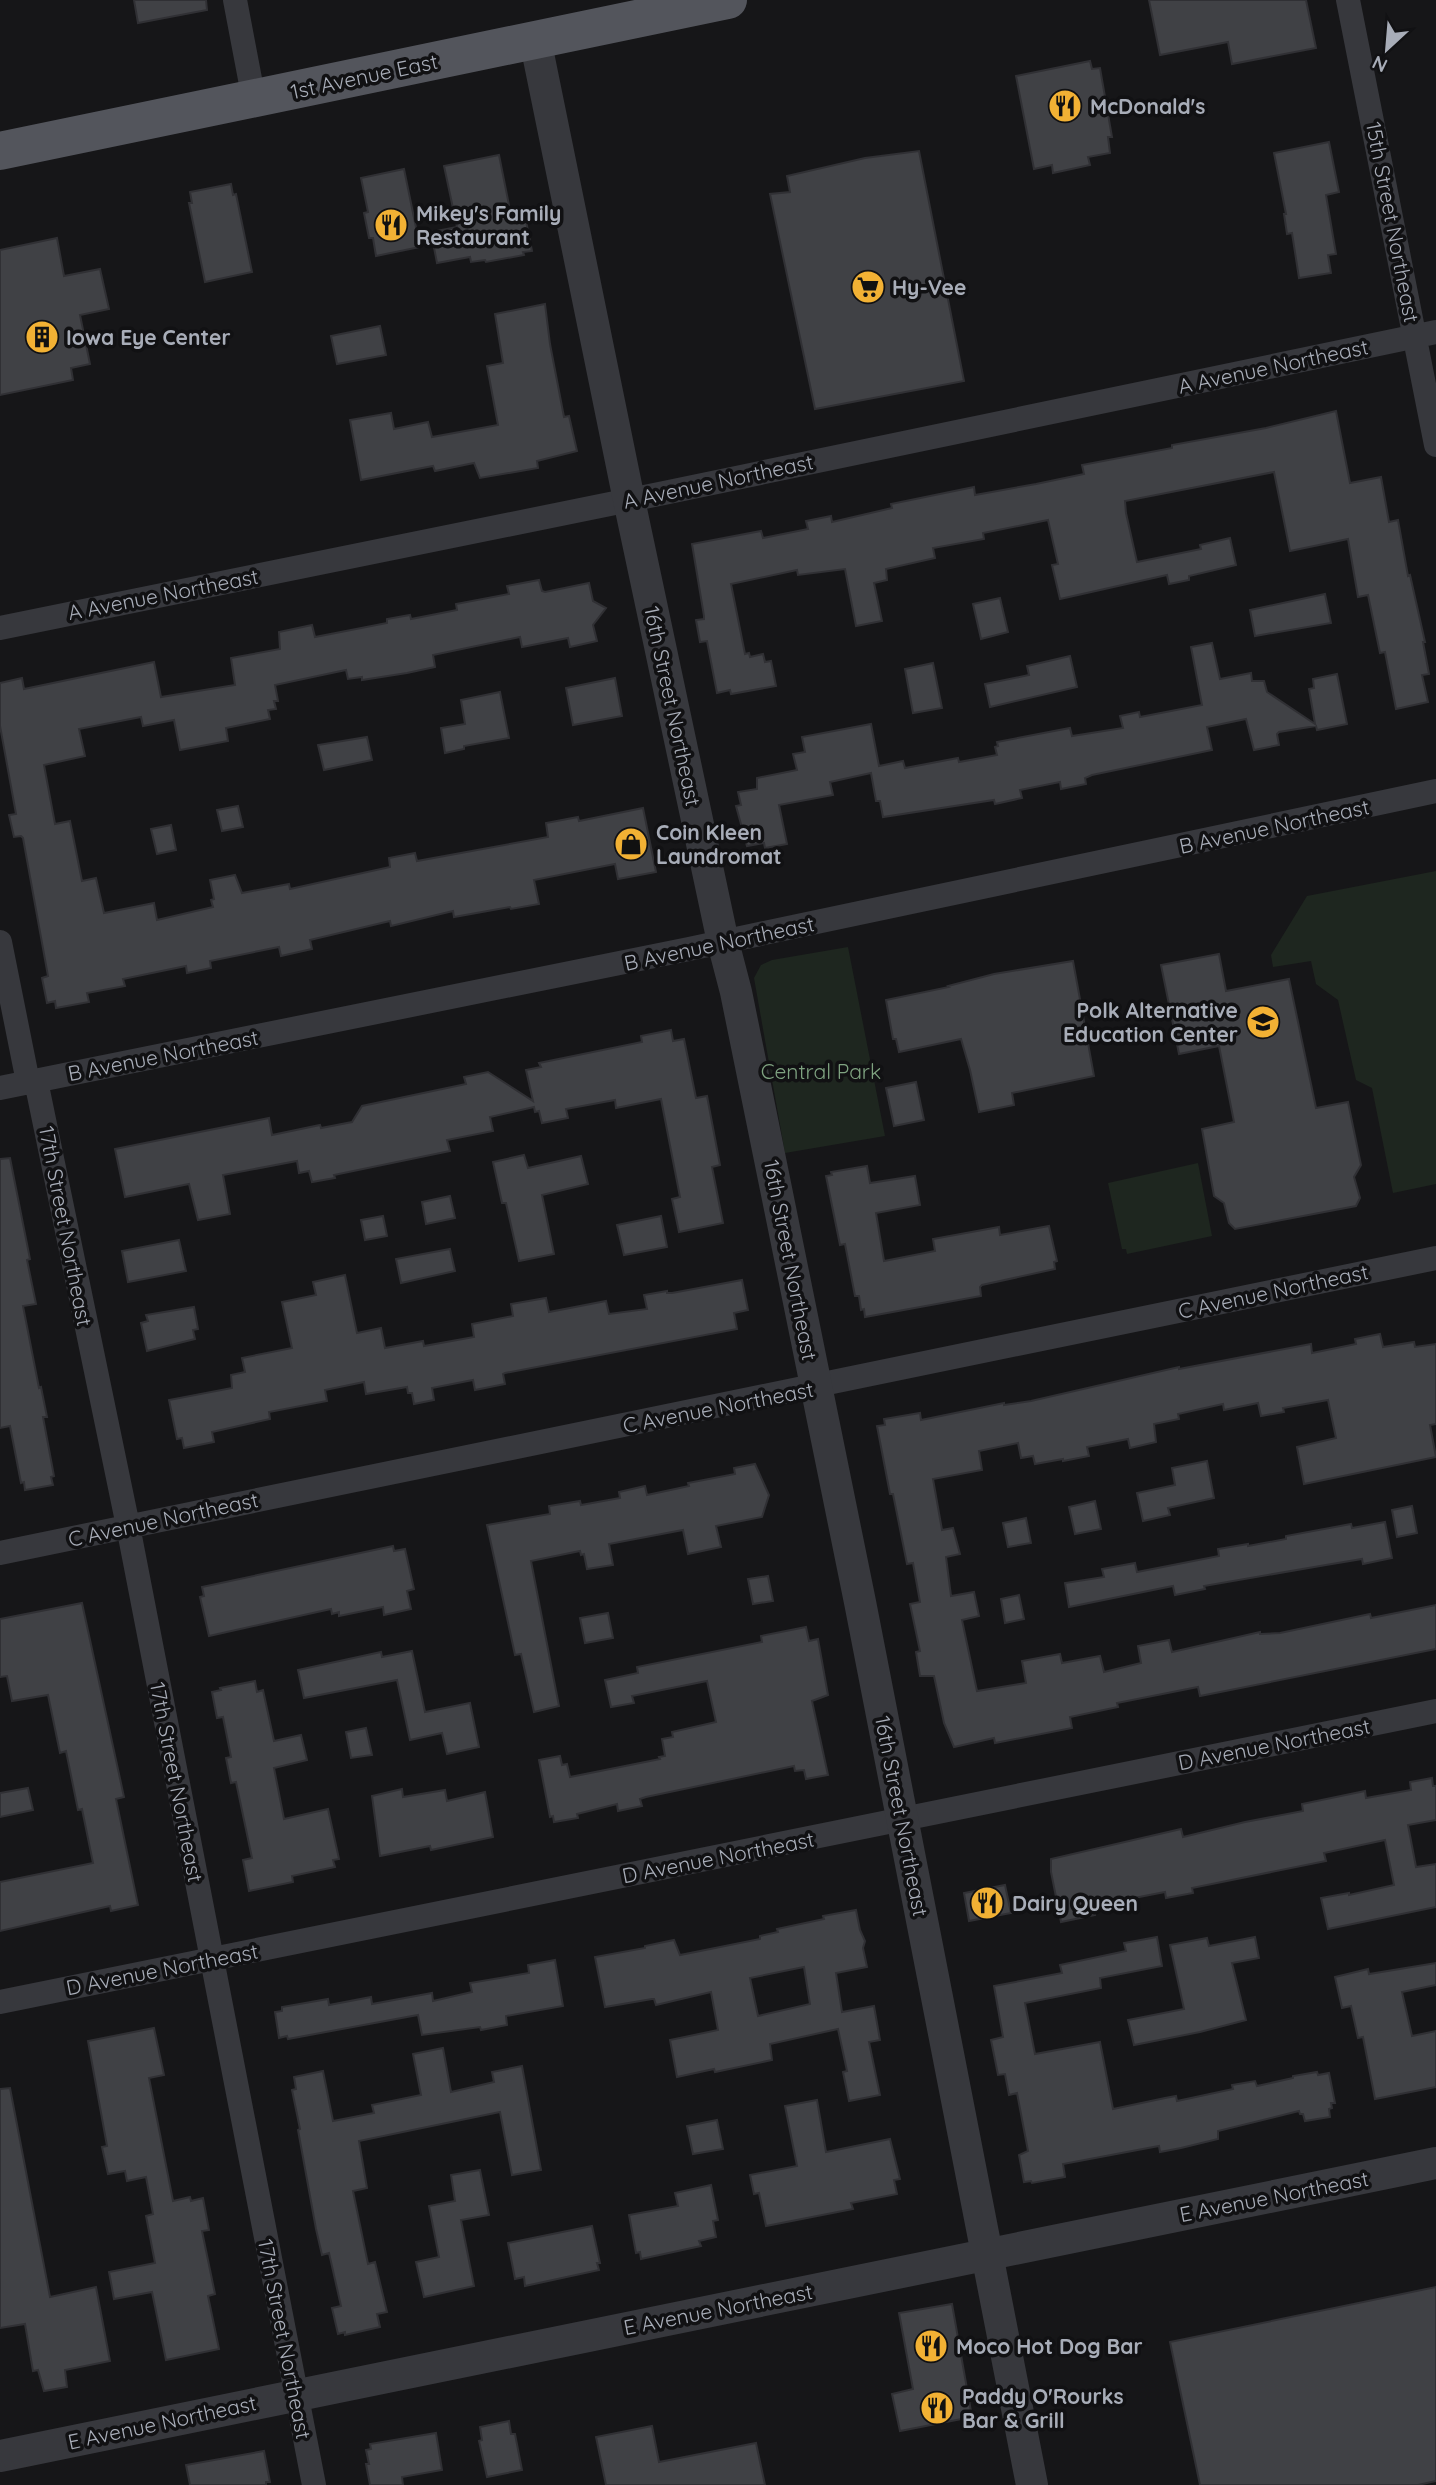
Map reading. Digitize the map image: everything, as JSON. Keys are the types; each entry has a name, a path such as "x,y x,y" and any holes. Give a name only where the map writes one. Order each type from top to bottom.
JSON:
{"main road":[{"name":"1st Avenue East","path":"0,151 254,100 689,4 728,0"}],"street":[{"path":"235,0 254,100"},
{"name":"15th Street Northeast","path":"1348,0 1425,334 1436,445"},
{"name":"16th Street Northeast","path":"535,39 629,500 736,992 903,1820 1032,2485"},
{"name":"A Avenue Northeast","path":"0,628 1425,334"},
{"name":"B Avenue Northeast","path":"0,1088 723,942 1436,791"},
{"name":"17th Street Northeast","path":"0,942 128,1526 314,2485"},
{"name":"C Avenue Northeast","path":"0,1553 1436,1258"},
{"name":"D Avenue Northeast","path":"0,2002 1436,1711"},
{"name":"E Avenue Northeast","path":"0,2455 1436,2163"}],"green space":[{"path":"1436,871 1436,1184 1393,1193 1372,1088 1356,1080 1338,1000 1316,984 1311,961 1273,967 1271,955 1307,896"},
{"name":"Central Park","path":"848,947 885,1136 785,1153 754,978 761,965 772,960"},
{"path":"1198,1163 1212,1236 1127,1254 1126,1249 1122,1249 1108,1183"}],"building":[{"path":"134,0 206,0 207,10 138,23"},
{"path":"1149,0 1306,0 1316,48 1232,64 1228,42 1160,55"},
{"name":"McDonald's","path":"1090,61 1092,69 1100,68 1112,137 1108,137 1110,153 1088,157 1090,165 1053,173 1052,165 1034,169 1016,76"},
{"path":"1329,142 1339,192 1326,195 1336,254 1328,255 1331,273 1299,278 1292,233 1287,234 1286,214 1274,153"},
{"name":"Hy-Vee","path":"919,151 964,381 815,409 770,194 790,192 787,176 865,158"},
{"path":"499,155 512,220 517,220 518,223 526,221 532,251 486,262 471,262 470,257 437,263 431,232 457,227 444,166"},
{"name":"Mikey's Family Restaurant","path":"404,169 420,247 376,256 364,213 368,212 361,178"},
{"path":"231,184 233,195 236,194 252,272 205,282 189,203 192,203 190,192"},
{"name":"Iowa Eye Center","path":"57,238 64,276 100,269 109,309 80,315 90,364 71,368 73,380 0,395 0,250"},
{"path":"545,304 564,417 569,416 577,451 537,461 538,468 480,478 474,463 435,471 433,466 361,480 350,420 391,413 394,429 428,422 432,437 498,425 487,366 503,363 495,314"},
{"path":"380,326 386,355 337,364 331,336"},
{"path":"1336,411 1350,483 1381,477 1389,522 1398,520 1408,576 1410,575 1425,642 1429,674 1422,675 1428,702 1396,709 1385,652 1380,653 1368,595 1358,597 1348,539 1290,551 1274,472 1125,501 1137,562 1201,549 1200,545 1230,538 1236,565 1189,576 1189,580 1169,584 1167,575 1060,599 1052,565 1058,564 1048,520 983,533 984,539 933,548 935,558 886,569 887,580 874,583 882,621 856,626 845,569 798,575 797,570 731,584 745,654 749,653 750,657 763,654 765,662 771,661 776,686 731,694 730,690 717,693 707,641 700,642 696,620 704,619 704,616 692,544 761,531 763,538 808,529 806,521 831,516 832,522 892,508 891,504 974,487 975,495 1036,484 1084,474 1082,465"},
{"path":"539,580 542,591 545,592 589,583 593,601 606,608 593,625 597,641 570,647 568,638 522,647 520,637 433,655 435,667 407,673 362,680 362,677 348,679 346,670 275,685 278,701 274,701 276,709 268,710 270,719 226,728 228,741 180,750 174,720 143,726 141,717 79,729 85,756 44,765 55,824 70,821 82,881 96,878 104,913 154,903 157,920 213,907 210,880 235,875 242,893 289,884 290,889 390,867 389,858 415,853 417,861 548,837 546,823 578,817 579,821 643,808 656,872 618,879 615,864 534,880 539,904 454,917 453,911 391,926 390,921 310,940 312,949 281,956 279,947 210,961 211,968 187,973 186,966 123,979 125,986 87,993 89,1002 56,1008 55,1001 47,1003 42,978 48,976 23,838 14,837 9,815 16,814 0,726 0,683 22,678 24,689 154,662 161,697 235,685 231,658 280,649 279,632 312,625 315,637 387,623 387,619 410,615 411,619 457,610 456,604 509,594 507,586"},
{"path":"1325,594 1331,623 1255,636 1250,610"},
{"path":"1000,598 1008,632 981,639 973,604"},
{"path":"1212,643 1220,679 1251,673 1252,681 1264,681 1267,692 1315,724 1309,689 1314,688 1313,679 1337,674 1347,724 1317,730 1316,726 1279,732 1279,745 1254,750 1246,719 1207,727 1212,750 1092,775 1085,778 1086,784 1061,789 1060,782 1020,790 1022,798 995,804 994,800 883,817 880,801 876,801 871,773 830,782 833,795 779,805 787,844 765,848 764,843 747,846 736,806 741,805 738,792 757,789 757,778 797,770 793,754 805,752 802,737 871,724 879,766 903,761 905,768 958,758 959,762 997,755 997,742 1070,728 1072,736 1123,728 1120,716 1139,712 1140,717 1202,705 1191,647"},
{"path":"1070,656 1077,687 990,707 985,684 1029,675 1027,666"},
{"path":"933,663 942,708 913,713 905,669"},
{"path":"615,678 622,716 573,725 566,688"},
{"path":"500,692 509,738 464,746 464,749 445,753 441,728 465,724 461,700"},
{"path":"367,737 372,760 324,770 318,745"},
{"path":"238,806 243,827 222,831 217,810"},
{"path":"171,825 176,850 157,854 151,829"},
{"path":"1219,954 1226,991 1289,979 1316,1108 1348,1102 1361,1165 1354,1177 1360,1198 1356,1206 1235,1229 1229,1223 1224,1203 1214,1196 1202,1129 1234,1122 1219,1046 1179,1054 1161,965"},
{"path":"1073,961 1094,1076 1012,1093 1014,1105 979,1112 961,1039 899,1052 896,1039 893,1039 886,1000 949,987 994,974"},
{"path":"671,1030 673,1041 684,1039 696,1098 707,1096 720,1165 712,1167 723,1223 679,1232 672,1199 680,1197 661,1099 616,1108 615,1100 566,1109 568,1118 542,1123 539,1111 535,1112 534,1107 490,1117 493,1131 447,1140 450,1151 312,1182 309,1171 299,1173 297,1161 223,1175 230,1214 198,1220 189,1184 125,1197 115,1149 269,1118 272,1135 320,1125 321,1128 352,1122 362,1106 466,1084 464,1077 488,1072 533,1101 526,1070 541,1067 539,1063 642,1042 641,1036"},
{"path":"916,1082 924,1120 894,1126 886,1088"},
{"path":"524,1155 528,1168 581,1156 588,1184 542,1195 554,1254 519,1261 506,1203 502,1203 493,1162"},
{"path":"10,1158 36,1304 23,1306 47,1417 43,1417 54,1476 51,1477 53,1485 25,1490 24,1482 21,1483 10,1426 0,1428 0,1159"},
{"path":"867,1166 870,1183 915,1176 920,1205 876,1213 884,1261 935,1251 933,1239 999,1227 1000,1235 1049,1226 1057,1261 1054,1262 1055,1269 982,1285 981,1296 865,1317 859,1296 855,1296 845,1244 840,1245 826,1176 832,1175 831,1172"},
{"path":"450,1196 455,1218 426,1224 422,1202"},
{"path":"383,1216 387,1236 365,1240 361,1220"},
{"path":"661,1216 667,1247 624,1255 617,1225"},
{"path":"179,1240 186,1271 128,1282 122,1251"},
{"path":"450,1249 455,1271 401,1283 396,1259"},
{"path":"345,1275 357,1333 381,1328 385,1348 423,1341 424,1346 474,1337 472,1324 513,1316 511,1304 546,1298 549,1312 606,1301 609,1314 647,1309 644,1295 667,1291 672,1293 742,1280 748,1310 734,1313 737,1329 505,1373 505,1384 475,1390 473,1380 432,1388 434,1400 414,1404 412,1393 408,1393 407,1387 366,1394 364,1382 325,1390 327,1401 269,1412 270,1419 212,1432 214,1442 184,1448 182,1438 177,1439 169,1400 232,1388 231,1375 245,1372 242,1358 292,1348 282,1302 316,1295 313,1282"},
{"path":"194,1307 198,1329 193,1330 195,1339 147,1351 141,1323 148,1321 146,1315"},
{"path":"1380,1334 1383,1347 1414,1342 1415,1347 1436,1344 1436,1424 1430,1425 1436,1457 1304,1484 1297,1447 1336,1438 1328,1400 1283,1408 1284,1412 1261,1416 1258,1403 1224,1410 1223,1404 1178,1414 1179,1419 1154,1424 1156,1442 1130,1448 1128,1439 1087,1447 1089,1456 1063,1461 1035,1464 1033,1456 1021,1458 1018,1443 979,1451 982,1470 933,1479 942,1530 953,1528 960,1554 946,1557 951,1596 974,1592 979,1616 962,1620 977,1691 1026,1683 1022,1661 1060,1654 1062,1663 1100,1656 1104,1672 1141,1663 1138,1646 1169,1640 1172,1652 1260,1632 1280,1633 1370,1614 1371,1618 1436,1605 1436,1649 1200,1696 1198,1687 1117,1703 1118,1707 1070,1717 1072,1728 995,1743 994,1738 954,1747 944,1723 934,1676 920,1676 916,1652 920,1651 910,1604 920,1602 913,1563 907,1564 893,1494 890,1494 877,1426 885,1425 884,1419 920,1413 921,1420 1004,1403 1031,1401 1179,1367 1311,1344 1312,1353 1356,1344 1355,1339"},
{"path":"1207,1461 1214,1498 1168,1508 1170,1515 1143,1521 1137,1493 1175,1485 1172,1468"},
{"path":"755,1464 769,1495 762,1517 716,1526 721,1547 688,1554 683,1530 609,1544 613,1565 587,1569 584,1554 581,1555 580,1551 531,1561 559,1706 534,1712 521,1654 515,1655 487,1525 550,1514 549,1506 580,1501 581,1505 620,1498 619,1492 645,1486 647,1495 689,1486 688,1483 735,1474 734,1468"},
{"path":"1095,1501 1101,1529 1075,1534 1069,1507"},
{"path":"1412,1506 1417,1533 1397,1537 1392,1510"},
{"path":"1026,1518 1031,1543 1008,1547 1003,1523"},
{"path":"1385,1522 1392,1558 1363,1564 1362,1559 1326,1565 1204,1586 1205,1589 1175,1595 1173,1586 1069,1607 1065,1583 1104,1577 1102,1569 1135,1563 1137,1572 1219,1556 1218,1549 1286,1539 1286,1536 1351,1524 1352,1528"},
{"path":"393,1546 394,1551 405,1549 414,1589 407,1591 411,1609 384,1615 383,1607 339,1616 339,1612 332,1614 331,1609 209,1636 200,1597 204,1596 202,1587"},
{"path":"768,1576 773,1601 753,1604 748,1579"},
{"path":"1019,1595 1024,1619 1005,1623 1001,1599"},
{"path":"82,1603 124,1797 116,1799 138,1905 111,1911 110,1906 0,1931 0,1882 93,1863 82,1809 78,1810 66,1751 60,1753 48,1695 12,1701 7,1676 0,1677 0,1619"},
{"path":"608,1613 613,1638 585,1643 580,1618"},
{"path":"806,1627 809,1641 818,1639 828,1695 812,1701 828,1775 806,1779 804,1770 795,1771 794,1766 646,1797 640,1799 642,1806 618,1811 617,1804 577,1814 578,1818 554,1822 553,1816 550,1817 539,1760 560,1756 562,1765 567,1764 570,1777 660,1759 659,1757 665,1756 662,1739 673,1737 672,1732 716,1722 707,1681 632,1696 634,1703 611,1707 605,1680 638,1673 637,1667 762,1642 761,1636"},
{"path":"412,1651 425,1712 470,1703 479,1747 447,1754 442,1733 410,1740 397,1680 304,1698 298,1670 381,1652 382,1657"},
{"path":"255,1681 257,1692 263,1690 274,1741 301,1735 307,1760 274,1768 284,1819 328,1809 339,1859 333,1860 335,1867 292,1876 293,1882 249,1891 243,1860 252,1858 236,1782 231,1783 226,1758 231,1757 223,1717 217,1718 212,1692"},
{"path":"366,1728 372,1755 351,1758 346,1732"},
{"path":"1432,1778 1433,1786 1436,1786 1436,1820 1408,1825 1416,1867 1436,1864 1436,1907 1328,1929 1321,1898 1394,1885 1385,1840 1324,1853 1326,1861 1192,1888 1193,1893 1166,1898 1165,1892 1093,1906 1095,1915 1061,1922 1051,1859 1181,1829 1183,1837 1303,1811 1302,1804 1365,1791 1366,1798 1411,1790 1410,1782"},
{"path":"28,1788 33,1810 0,1817 0,1793"},
{"path":"402,1789 403,1797 445,1790 447,1801 485,1792 493,1837 431,1850 430,1846 380,1856 372,1796"},
{"name":"Dairy Queen","path":"1005,1885 1011,1913 969,1921 964,1893"},
{"path":"856,1910 865,1941 863,1948 867,1967 836,1973 842,2012 874,2006 880,2040 869,2042 880,2095 849,2101 843,2072 847,2071 838,2029 770,2044 772,2060 677,2077 670,2040 718,2030 711,1992 656,2005 652,1999 605,2007 595,1957 674,1940 680,1955 760,1939 760,1936 778,1932 777,1929 824,1919 823,1916","holes":["804,1967 810,2004 758,2016 750,1978"]},
{"path":"1157,1937 1162,1966 1100,1978 1101,1988 1025,2003 1035,2054 1100,2042 1113,2109 1176,2096 1177,2101 1233,2089 1232,2085 1255,2081 1257,2086 1293,2076 1329,2073 1335,2103 1331,2103 1330,2117 1305,2121 1299,2111 1218,2131 1218,2139 1181,2148 1160,2152 1159,2146 1063,2164 1065,2177 1024,2182 1019,2155 1028,2151 1017,2093 1009,2095 1005,2074 998,2075 991,2040 1003,2037 994,1986 1062,1973 1060,1965 1126,1951 1124,1943"},
{"path":"1255,1937 1259,1958 1232,1963 1246,2020 1134,2045 1128,2020 1184,2009 1170,1945 1207,1938 1209,1946"},
{"path":"555,1960 563,2006 506,2016 507,2025 422,2035 418,2015 288,2039 287,2036 279,2038 275,2012 282,2011 282,2007 328,1999 329,2005 371,1997 372,2004 432,1993 433,2001 472,1992 470,1983 529,1973 528,1965"},
{"path":"1436,1963 1436,1985 1402,1992 1412,2036 1436,2031 1436,2087 1375,2099 1363,2037 1358,2038 1351,2006 1342,2008 1335,1977 1368,1969 1369,1974"},
{"path":"154,2028 164,2075 149,2078 173,2201 190,2197 191,2201 203,2198 209,2230 202,2231 215,2294 208,2296 219,2349 166,2360 152,2292 114,2299 109,2272 155,2263 146,2216 153,2214 146,2177 127,2181 125,2171 108,2174 102,2147 107,2146 88,2041"},
{"path":"443,2048 451,2092 494,2082 492,2072 522,2066 541,2170 512,2175 500,2112 359,2141 367,2188 353,2191 368,2264 375,2262 387,2312 377,2314 380,2327 345,2335 345,2332 338,2334 332,2308 341,2306 329,2253 322,2255 316,2229 292,2090 296,2089 294,2077 323,2071 333,2121 374,2113 372,2105 421,2095 413,2054"},
{"path":"10,2088 50,2297 96,2287 110,2361 65,2370 67,2387 44,2391 38,2370 33,2371 25,2324 0,2328 0,2089"},
{"path":"817,2100 826,2152 890,2139 900,2179 894,2180 897,2194 851,2203 853,2209 766,2226 759,2193 754,2194 750,2175 797,2166 785,2106"},
{"path":"717,2120 723,2149 693,2154 687,2126"},
{"path":"480,2170 489,2215 461,2220 474,2286 424,2297 416,2262 439,2257 429,2206 455,2201 451,2175"},
{"path":"711,2185 718,2220 713,2221 716,2237 699,2241 701,2246 641,2259 640,2252 636,2253 629,2215 678,2206 675,2193"},
{"path":"592,2226 599,2270 525,2286 524,2277 515,2279 508,2243"},
{"path":"1436,2287 1436,2481 1418,2485 1200,2485 1170,2342"},
{"path":"952,2304 972,2417 900,2431 892,2394 913,2389 899,2313"},
{"path":"509,2421 511,2434 515,2434 522,2470 487,2477 479,2441 482,2440 480,2427"},
{"path":"652,2426 659,2462 756,2443 765,2485 606,2485 596,2437"},
{"path":"436,2433 442,2470 402,2477 403,2485 370,2485 366,2450 371,2449 370,2444"},
{"path":"264,2451 270,2482 266,2482 266,2485 190,2485 186,2465"}],"place":[{"name":"McDonald's","path":"1065,106"},
{"name":"Mikey's Family Restaurant","path":"391,225"},
{"name":"Hy-Vee","path":"868,287"},
{"name":"Iowa Eye Center","path":"42,337"},
{"name":"Coin Kleen Laundromat","path":"631,844"},
{"name":"Polk Alternative Education Center","path":"1263,1022"},
{"name":"Dairy Queen","path":"987,1903"},
{"name":"Moco Hot Dog Bar","path":"931,2346"},
{"name":"Paddy O'Rourks Bar & Grill","path":"937,2408"}]}
